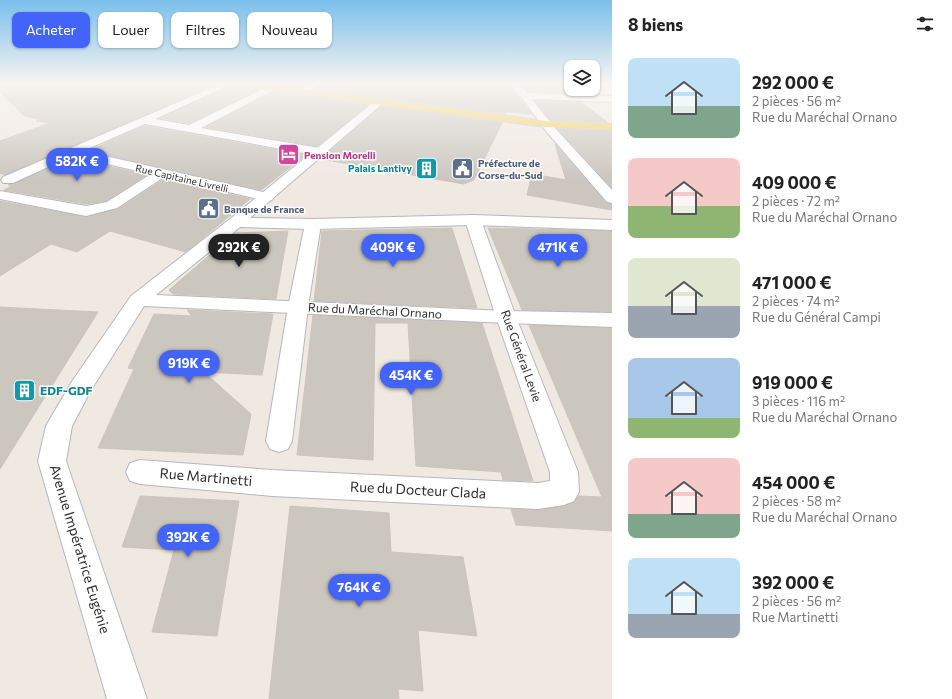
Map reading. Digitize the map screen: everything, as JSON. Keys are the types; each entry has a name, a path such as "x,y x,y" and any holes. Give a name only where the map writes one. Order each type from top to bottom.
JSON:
{"main road":[{"path":"475,115 546,124 612,128"}],"street":[{"path":"8,180 74,153 160,115"},
{"path":"190,129 218,115"},
{"name":"Avenue Impératrice Eugénie","path":"127,699 52,461 59,426 81,386 138,300 267,197 364,115"},
{"path":"539,115 612,199"},
{"path":"146,121 320,152"},
{"name":"Rue Capitaine Livrelli","path":"74,153 267,197"},
{"path":"0,195 86,212 112,205 162,173"},
{"path":"236,222 313,224 473,220 612,224"},
{"name":"Rue Général Levie","path":"473,220 506,317 564,472 564,492"},
{"path":"279,441 298,307 313,224"},
{"name":"Rue du Maréchal Ornano","path":"138,300 506,317 612,320"},
{"name":"Rue Martinetti","path":"140,472 272,483"},
{"name":"Rue du Docteur Clada","path":"272,483 538,496 564,492"}],"building":[{"path":"23,115 146,115 5,175 0,173 0,141 50,123 36,121 40,119"},
{"path":"167,115 207,115 189,123 160,118"},
{"path":"230,115 356,115 317,146 206,127"},
{"path":"371,115 442,115 502,123 474,180 464,184 321,159"},
{"path":"546,115 597,115 607,122 550,120"},
{"path":"145,126 306,155 261,190 88,151"},
{"path":"558,129 612,131 612,188"},
{"path":"555,144 606,203 612,204 612,210 527,195 532,174 566,180"},
{"path":"72,158 147,175 106,201 86,204 4,190 12,186 8,185 10,184"},
{"path":"164,179 250,199 186,252 110,231 77,252 51,244 0,276 0,201 86,217 118,209"},
{"path":"452,228 477,308 314,301 322,231"},
{"path":"488,228 612,231 612,312 522,310"},
{"path":"288,231 276,299 173,294 169,290 235,233"},
{"name":"EDF-GDF","path":"0,307 98,312 0,469"},
{"path":"187,310 273,314 262,375 204,372 251,414 243,455 98,448 134,369 128,368 154,314 192,316"},
{"path":"313,315 482,323 533,481 503,480 501,472 416,466 408,323 375,323 373,460 297,455"},
{"path":"529,325 612,328 612,531 516,525 511,509 538,510 565,506 575,502 578,496 602,497"},
{"path":"140,496 239,501 217,636 152,632 174,550 122,547"},
{"path":"290,506 389,513 391,552 463,557 477,636 418,630 423,691 398,689 399,699 269,699"}],"place":[{"name":"Pension Morelli","path":"289,155"},
{"name":"Palais Lantivy","path":"427,168"},
{"name":"Préfecture de Corse-du-Sud","path":"463,169"},
{"name":"Banque de France","path":"209,209"},
{"name":"EDF-GDF","path":"25,391"}]}
